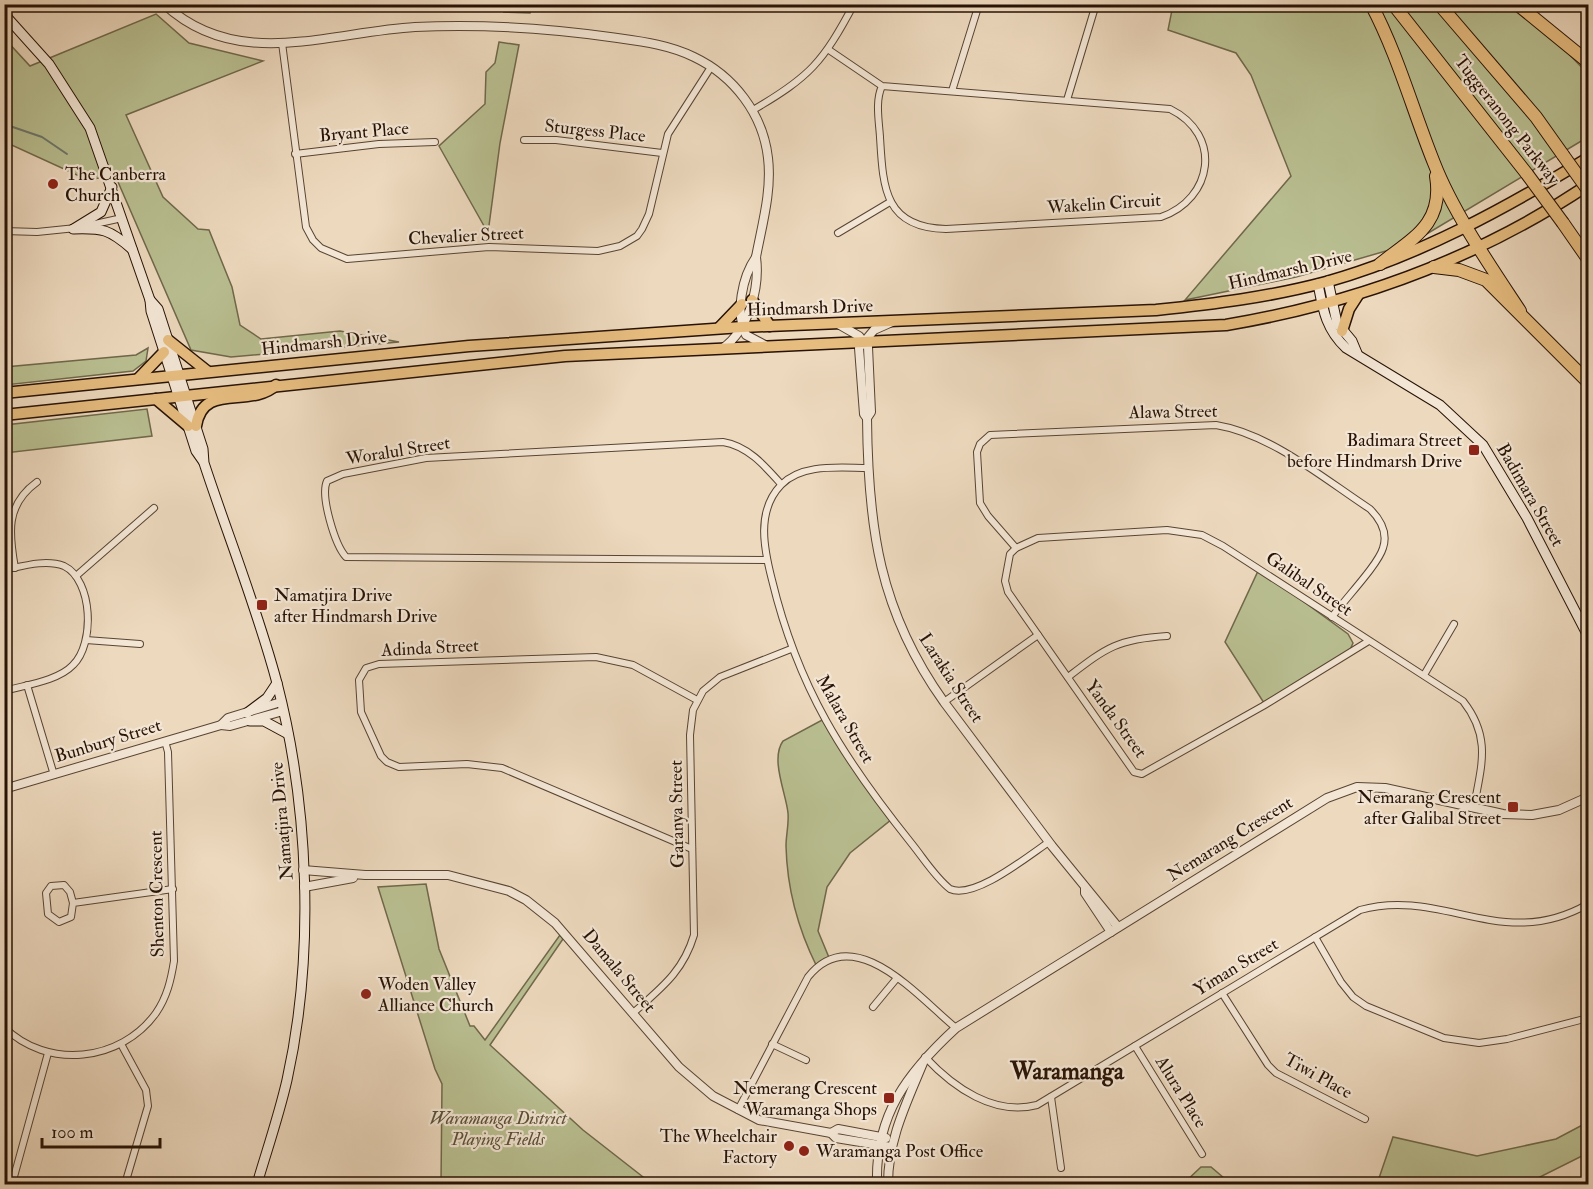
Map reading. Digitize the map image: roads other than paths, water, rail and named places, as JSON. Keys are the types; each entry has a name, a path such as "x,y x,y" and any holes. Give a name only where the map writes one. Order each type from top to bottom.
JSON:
{"highway":[{"path":"1371,4 1384,29 1434,165 1480,247 1520,311"},
{"name":"Tuggeranong Parkway","path":"1393,4 1527,174 1588,259"},
{"name":"Tuggeranong Parkway","path":"1439,4 1536,117 1588,190"},
{"path":"1516,4 1588,62"},
{"path":"1380,264 1415,237 1435,214 1438,197 1434,165"},
{"path":"1434,267 1459,270 1486,279 1588,382"}],"main road":[{"name":"Namatjira Drive","path":"4,14 49,64 90,128 134,251 164,352 175,374"},
{"name":"Hindmarsh Drive","path":"4,393 469,346 720,328 1156,310 1223,303 1323,283 1380,264 1468,226 1526,196 1588,158"},
{"name":"Hindmarsh Drive","path":"4,415 553,357 1226,325 1327,305 1358,296 1434,267 1480,247 1588,185"},
{"path":"73,229 101,212 112,188"},
{"path":"73,229 102,228 114,234 134,251"},
{"name":"Badimara Street","path":"1323,283 1327,305 1325,319 1337,340 1440,405 1483,446 1527,518 1588,636"},
{"path":"1342,331 1349,309 1358,296"},
{"name":"Namatjira Drive","path":"150,300 158,309 182,396 203,449 204,463 277,683 288,734 304,887 301,974 287,1079 257,1185"},
{"path":"720,328 747,302 770,326"},
{"name":"Badimara Street","path":"1327,305 1342,331 1352,341 1357,353"},
{"path":"168,340 207,371"},
{"path":"138,378 164,352"},
{"path":"156,399 192,426 203,407 216,399 266,394 276,385"},
{"path":"248,717 267,698 277,683"},
{"path":"248,717 264,721 288,734"}],"street":[{"path":"164,4 182,20 231,40 260,45 414,27 524,28 652,44 693,57 711,67 734,86 753,111 766,151 769,181 756,257 757,269 742,327 732,341 723,348"},
{"path":"753,111 808,74 829,50 854,4"},
{"path":"952,91 979,4"},
{"path":"1067,100 1096,4"},
{"name":"Chevalier Street","path":"282,43 304,217 313,240 332,255 346,259 365,259 430,250 489,247 598,251 620,246 631,240 642,229 649,214 668,134 675,119 711,67"},
{"path":"829,50 882,86 879,100 881,157 883,180 890,202 838,233"},
{"name":"Wakelin Circuit","path":"882,86 1163,108 1186,120 1201,141 1205,159 1203,177 1191,199 1169,214 1151,219 946,229 924,228 910,222 890,202"},
{"name":"Sturgess Place","path":"524,140 556,140 662,153"},
{"name":"Bryant Place","path":"295,154 380,144 435,142"},
{"path":"4,231 73,229 122,218"},
{"path":"837,324 860,336 863,341 874,330 895,321"},
{"path":"742,327 746,335 757,343 768,345"},
{"name":"Larakia Street","path":"863,341 859,348 867,400 868,468 879,560 891,604 912,653 944,702 1085,887 1085,893 1115,930"},
{"path":"4,344 4,349"},
{"name":"Alawa Street","path":"1016,548 988,516 980,502 977,452 980,444 990,435 1216,424 1256,435 1370,509 1377,516 1383,529 1384,546 1332,617"},
{"name":"Woralul Street","path":"767,560 346,557 336,541 324,491 327,481 343,474 426,458 723,442 740,447 751,454 781,484"},
{"path":"781,484 812,469 868,468"},
{"path":"15,568 9,539 9,524 27,489 37,482"},
{"name":"Malara Street","path":"781,484 769,501 764,525 767,560 791,649 824,719 863,779 950,889 965,891 982,885 1049,842"},
{"path":"76,576 154,508"},
{"name":"Galibal Street","path":"1016,548 1038,538 1167,530 1192,533 1223,546 1367,642 1424,675 1462,702 1478,727 1483,761 1474,807"},
{"name":"Yanda Street","path":"1016,548 1006,565 1005,581 1008,592 1134,772 1142,774 1263,706 1367,642"},
{"path":"4,570 55,564 76,576 87,600 86,640 74,665 63,672 4,691"},
{"path":"1424,675 1454,624"},
{"path":"944,702 1038,635"},
{"path":"1068,677 1105,649 1120,642 1167,636"},
{"path":"86,640 140,645"},
{"path":"697,700 720,677 791,649"},
{"name":"Adinda Street","path":"692,849 502,768 467,764 392,765 381,756 361,712 359,680 366,668 379,664 596,657 633,665 697,700"},
{"path":"27,685 54,775"},
{"name":"Garanya Street","path":"633,1013 669,981 687,957 694,935 690,735 697,700"},
{"name":"Bunbury Street","path":"4,789 221,725 230,726 248,717 282,706"},
{"name":"Shenton Crescent","path":"4,1027 21,1040 48,1053 81,1055 121,1044 151,1019 169,987 174,961 168,752 165,741"},
{"name":"Nemarang Crescent","path":"877,1185 880,1142 891,1107 908,1077 925,1057 956,1028 1327,798 1357,787 1385,788 1503,814 1532,815 1587,802"},
{"name":"Damala Street","path":"303,870 365,876 406,874 466,878 509,891 526,900 566,934 689,1077 738,1110 759,1120 831,1133 838,1129 880,1142 892,1143"},
{"name":"Damala Street","path":"304,887 365,876"},
{"path":"64,885 70,892 73,903 71,917 63,921 55,920 48,914 46,893 51,886 64,885"},
{"path":"73,903 173,889"},
{"name":"Yiman Street","path":"925,1057 935,1068 991,1105 1011,1108 1029,1107 1051,1097 1354,913 1385,905 1416,905 1511,924 1552,917 1588,904"},
{"path":"1315,937 1341,982 1353,997 1366,1006 1444,1038 1479,1043 1507,1039 1588,1018"},
{"path":"738,1110 808,977 817,967 844,956 857,956 872,960 956,1028"},
{"path":"873,1007 897,978"},
{"name":"Tiwi Place","path":"1222,993 1268,1065 1276,1073 1365,1119"},
{"path":"121,1044 146,1090 148,1106 125,1185"},
{"path":"772,1044 806,1059"},
{"name":"Alura Place","path":"1135,1046 1202,1154"},
{"path":"12,1185 48,1053"},
{"name":"Nemarang Crescent","path":"888,1185 892,1143 904,1105 925,1057"},
{"path":"1051,1097 1061,1168"}],"waterway":[{"path":"4,124 42,137 67,154"}],"place":[{"name":"The Canberra Church","path":"53,184"},
{"name":"Badimara Street before Hindmarsh Drive","path":"1474,450"},
{"name":"Namatjira Drive after Hindmarsh Drive","path":"262,605"},
{"name":"Nemarang Crescent after Galibal Street","path":"1513,807"},
{"name":"Woden Valley Alliance Church","path":"366,994"},
{"name":"Nemerang Crescent Waramanga Shops","path":"889,1098"},
{"name":"The Wheelchair Factory","path":"789,1146"},
{"name":"Waramanga Post Office","path":"804,1151"}],"district":[{"name":"Waramanga","path":"1067,1071"}],"park label":[{"name":"Waramanga District Playing Fields","path":"498,1128"}]}
